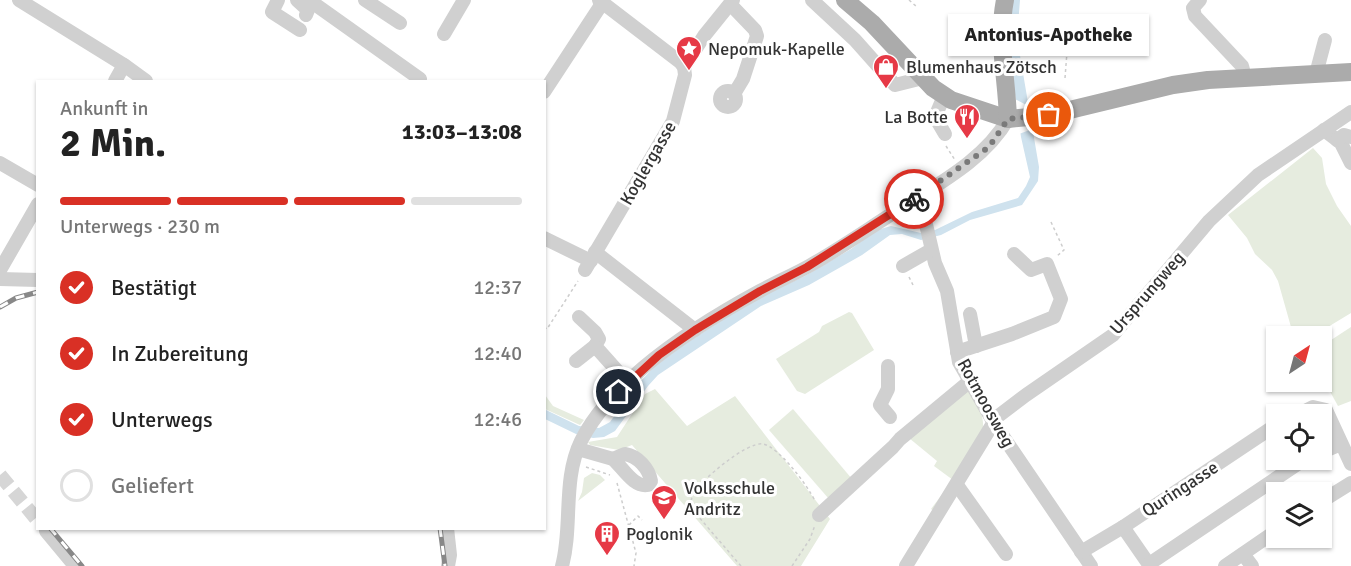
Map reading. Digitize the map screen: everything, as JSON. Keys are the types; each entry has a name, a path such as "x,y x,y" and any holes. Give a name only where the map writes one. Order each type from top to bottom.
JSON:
{"main road":[{"path":"845,0 872,23 923,78 944,96 951,100 1019,118 1066,111 1173,85 1208,80 1351,72"},
{"path":"1005,0 1000,30 1001,49 1008,88 1019,118"}],"street":[{"path":"19,0 145,80"},
{"path":"278,0 272,12 300,30"},
{"path":"297,0 308,10 306,15"},
{"path":"309,0 420,79"},
{"path":"365,0 400,23"},
{"path":"444,34 464,0"},
{"path":"812,0 855,40 895,85 923,78"},
{"path":"1200,0 1193,8 1195,16 1242,66 1245,77"},
{"path":"546,89 601,1 684,67"},
{"name":"Koglergasse","path":"591,261 673,122 685,75 684,67 704,36 731,2 755,30 757,36 743,79 734,94"},
{"path":"855,40 872,23"},
{"path":"1316,74 1325,39"},
{"path":"115,80 124,65"},
{"path":"944,96 935,117 945,134"},
{"name":"Ursprungweg","path":"906,566 998,416 1113,335 1209,221 1258,176 1351,112"},
{"path":"562,566 567,510 581,443 591,423 610,400 659,355 695,330 760,291 807,267 924,193 989,147 1019,118"},
{"path":"1321,132 1341,143 1351,163"},
{"path":"1337,141 1344,135 1351,137"},
{"path":"0,163 36,184"},
{"name":"Rotmoosweg","path":"924,193 926,225 946,291 959,362 994,423 1091,566"},
{"path":"907,204 915,216 926,225"},
{"path":"0,270 36,207"},
{"path":"546,239 591,261 695,330"},
{"path":"903,266 931,247"},
{"path":"957,352 1012,334 1054,316 1061,299 1047,264 1031,270 1014,254"},
{"path":"0,279 36,280"},
{"path":"970,314 976,346"},
{"path":"576,361 595,346 599,339 579,317"},
{"path":"595,346 628,383"},
{"path":"888,366 888,389 880,405 897,426"},
{"path":"819,515 893,447 897,426 969,381"},
{"path":"1332,424 1351,465"},
{"name":"Quringasse","path":"1081,552 1123,527 1266,431"},
{"path":"581,443 613,459"},
{"path":"1332,448 1341,444"},
{"path":"1123,527 1149,565 1289,470"},
{"path":"1332,495 1351,483"},
{"path":"957,484 1006,554"},
{"path":"447,530 448,566"},
{"path":"46,531 75,566"},
{"path":"1225,566 1266,538"},
{"path":"1243,554 1252,566"}],"path":[{"path":"909,0 917,7"},
{"path":"960,29 968,27 991,33"},
{"path":"1065,78 1067,52 1078,45"},
{"path":"1047,264 1064,250 1051,222"},
{"path":"546,328 591,261"},
{"path":"741,566 691,508 691,498 694,492 740,452 757,444 765,444 775,450 796,473 814,498 819,515 810,539 792,566"},
{"path":"582,466 602,471 614,478 617,483 636,553 634,566"},
{"path":"628,525 639,516 642,520"}],"shaded area":[{"path":"1313,148 1322,158 1326,184 1337,206 1351,226 1351,313 1330,326 1291,326 1278,281 1272,270 1255,254 1247,238 1228,215"},
{"path":"849,312 852,313 874,350 805,394 797,391 776,359 819,332 822,326"},
{"path":"1351,327 1351,401 1338,406 1330,392 1332,339"},
{"path":"655,389 687,426 735,396 830,519 801,566 737,566 632,445 619,450 590,445 588,442 617,437 645,394"},
{"path":"962,391 971,392 979,408 983,424 982,436 936,512 931,509 953,480 934,466 937,461 909,438 949,407 951,399"},
{"path":"546,396 553,406 584,420 580,425 546,409"},
{"path":"793,409 852,479 829,499 769,430"},
{"path":"592,473 600,475 605,480 578,501 584,478"}],"water":[{"path":"1010,0 1020,0 1017,38 1039,167 1038,181 1022,205 970,220 941,235 921,240 902,234 890,235 862,255 809,285 761,306 658,375 615,431 604,437 593,438 576,434 546,419 546,410 579,426 599,428 610,422 636,386 654,367 685,344 752,301 805,276 851,249 877,230 891,226 921,233 935,230 972,212 1018,198 1030,177 1021,137 1012,73"}],"pier":[{"path":"1013,98 1030,107 1035,128 1019,134"}],"tunnel":[{"path":"0,475 36,519"}],"railway":[{"path":"0,307 16,298 36,293"},
{"path":"52,530 82,566"},
{"path":"440,530 445,566"}],"way so far":[{"path":"914,199 989,147 1008,119 1049,115"}],"place":[{"name":"Nepomuk-Kapelle","path":"689,72"},
{"name":"Blumenhaus Zötsch","path":"886,90"},
{"name":"Antonius-Apotheke","path":"1049,115"},
{"name":"La Botte","path":"967,140"},
{"name":"Volksschule Andritz","path":"664,521"},
{"name":"Poglonik","path":"607,557"}],"route":[{"path":"619,392 659,355 695,330 760,291 807,267 914,199"}]}
